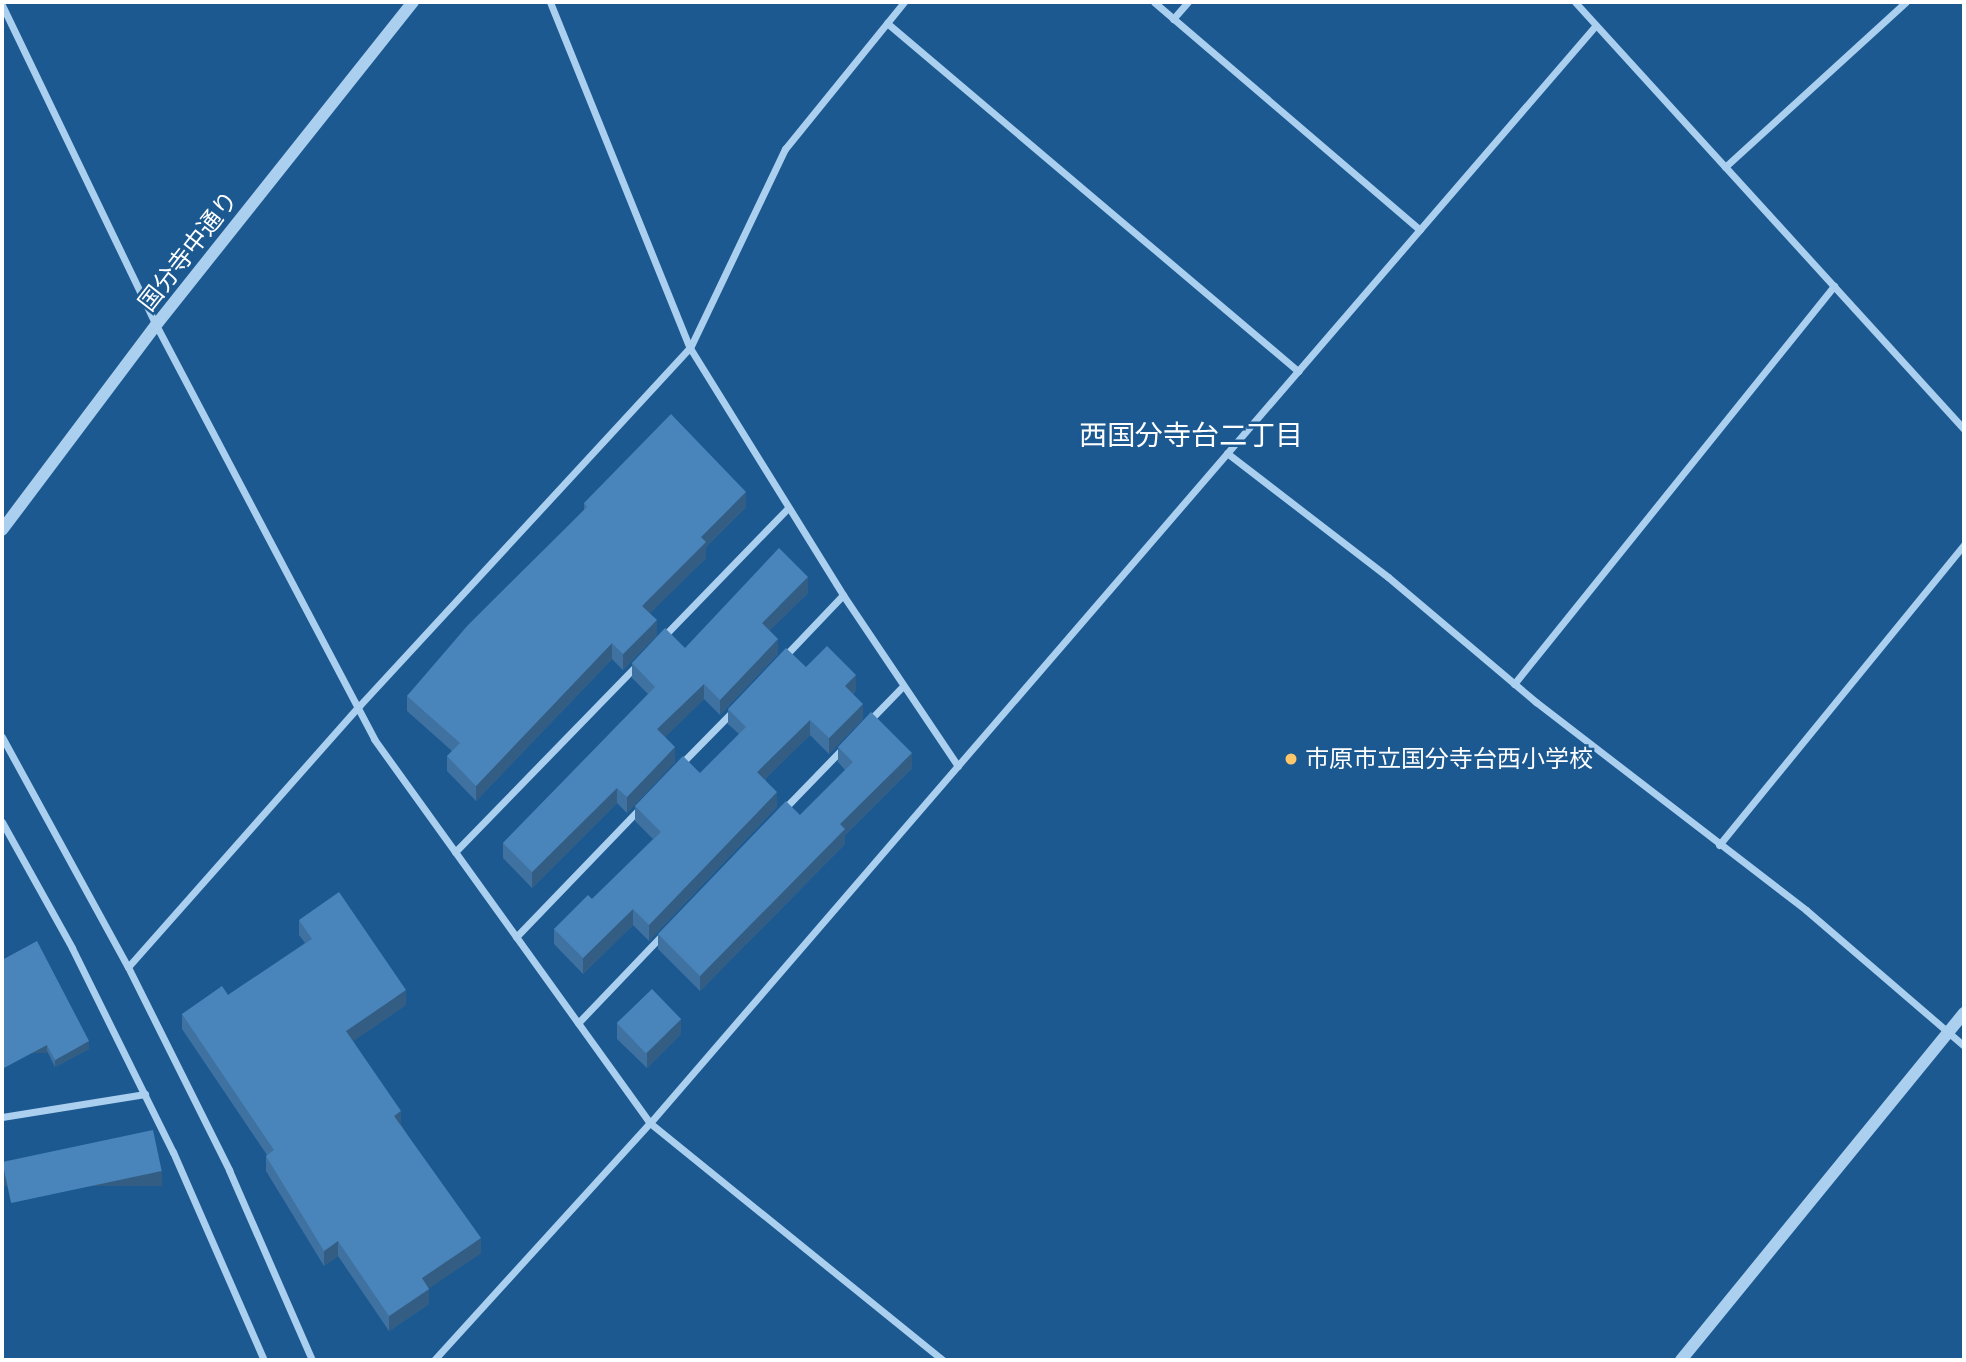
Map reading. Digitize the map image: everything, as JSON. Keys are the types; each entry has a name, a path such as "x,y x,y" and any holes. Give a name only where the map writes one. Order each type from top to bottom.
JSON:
{"street":[{"name":"国分寺中通り","path":"2,530 156,325 413,2"},
{"path":"551,2 690,348 843,595 958,766"},
{"path":"128,967 360,705 690,348 785,149 904,2"},
{"path":"1154,2 1420,230"},
{"path":"1173,19 1188,2"},
{"path":"1575,2 1964,429"},
{"path":"1725,167 1906,2"},
{"path":"2,5 156,325 360,705 374,739 650,1124 943,1360"},
{"path":"887,23 1298,371"},
{"path":"434,1360 650,1124 1596,25"},
{"path":"1514,684 1835,286"},
{"path":"1227,453 1388,577 1514,684 1719,845 1806,909 1964,1046"},
{"path":"655,646 788,508"},
{"path":"1719,845 1964,545"},
{"path":"776,666 843,595"},
{"path":"455,852 645,656"},
{"path":"864,726 902,686"},
{"path":"670,776 737,706"},
{"path":"778,815 855,736"},
{"path":"2,737 128,967 229,1170 312,1360"},
{"path":"516,937 651,796"},
{"path":"2,822 145,1094 264,1360"},
{"path":"578,1023 673,924"},
{"path":"1681,1360 1964,1013"},
{"path":"2,1117 145,1094"}],"building":[{"path":"671,414 746,492 701,537 706,542 642,606 657,620 623,654 612,643 476,786 447,756 460,743 407,696 468,625 587,507 584,503"},
{"path":"779,548 808,577 762,623 778,639 720,700 704,684 657,729 675,747 627,797 617,788 532,872 503,843 655,687 632,663 665,628 685,648"},
{"path":"827,646 856,675 845,686 863,704 829,738 810,720 757,772 777,792 649,925 633,909 583,958 554,929 588,895 592,899 661,832 635,806 683,756 700,773 746,727 728,709 786,648 806,667"},
{"path":"871,712 912,753 840,824 845,829 700,976 658,934 786,801 800,815 853,762 838,747"},
{"path":"339,892 406,990 346,1031 401,1111 394,1116 481,1238 422,1278 429,1289 389,1316 338,1241 324,1251 266,1156 274,1150 182,1014 222,986 228,995 312,939 299,920"},
{"path":"37,941 89,1041 55,1060 47,1045 2,1069 2,960"},
{"path":"652,989 681,1019 646,1053 617,1023"},
{"path":"153,1130 162,1171 11,1203 2,1162"}],"place":[{"name":"市原市立国分寺台西小学校","path":"1291,759"}],"district":[{"name":"西国分寺台二丁目","path":"1191,435"}]}
